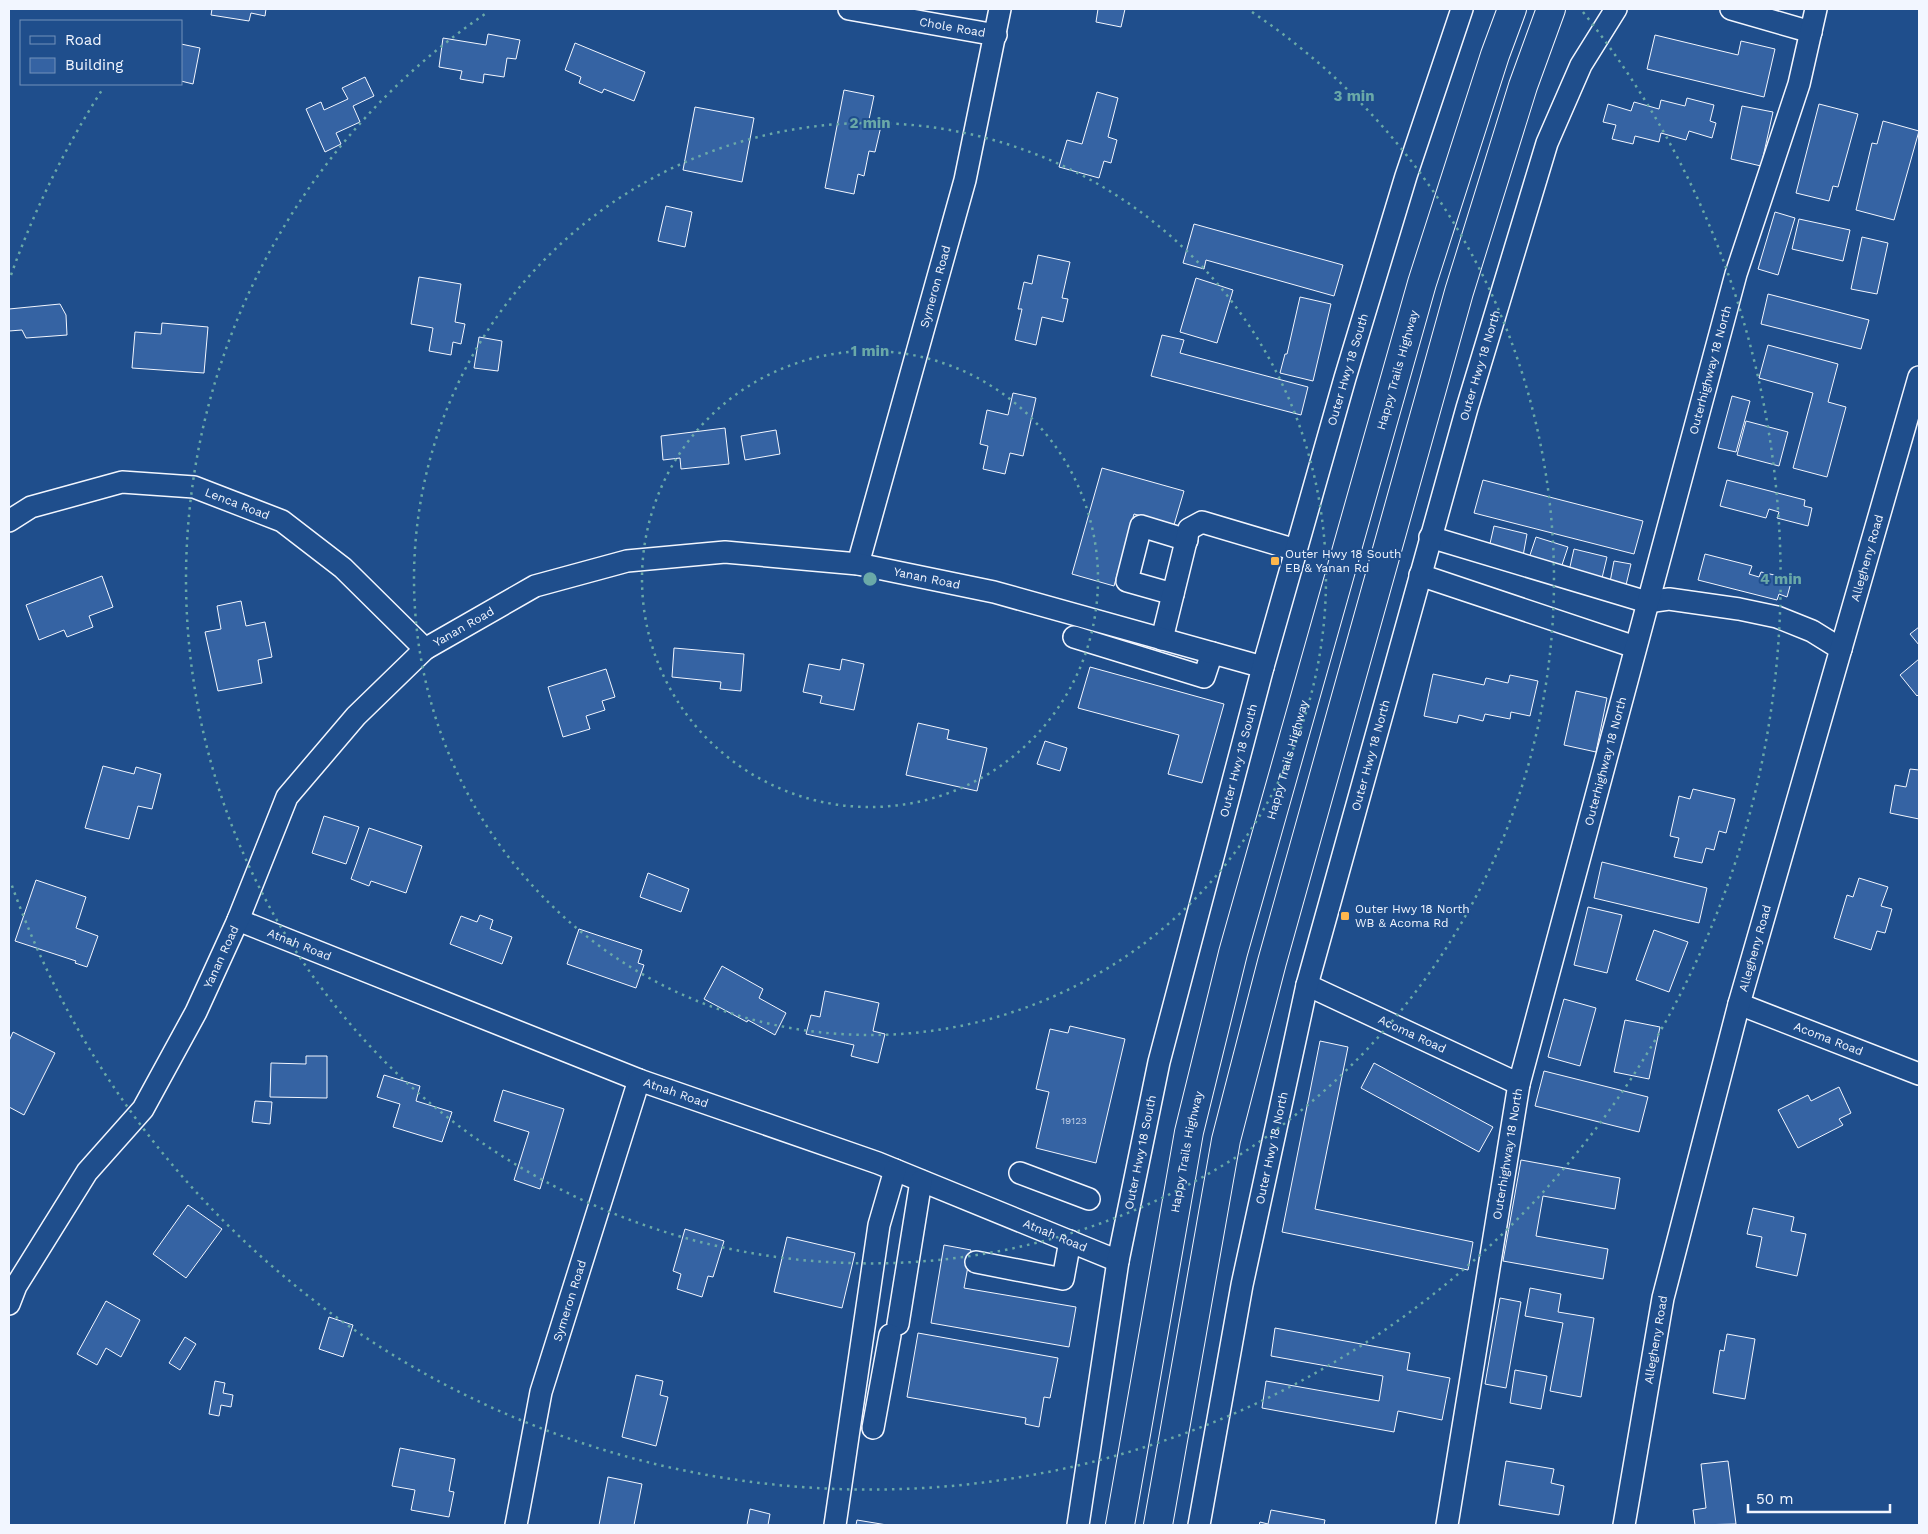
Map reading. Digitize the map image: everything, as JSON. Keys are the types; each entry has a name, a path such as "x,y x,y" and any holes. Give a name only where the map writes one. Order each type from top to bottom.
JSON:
{"main road":[{"name":"Happy Trails Highway","path":"1120,1525 1189,1132 1233,953 1422,283 1494,55 1512,9"},
{"path":"1158,1525 1226,1140 1272,962 1459,292 1523,86 1551,9"}],"street":[{"name":"Chole Road","path":"849,9 996,35"},
{"name":"Symeron Road","path":"858,564 965,180 1000,9"},
{"name":"Outer Hwy 18 South","path":"1078,1525 1118,1261 1159,1062 1263,666 1345,378 1406,176 1462,9"},
{"name":"Outer Hwy 18 North","path":"1199,1525 1242,1285 1307,985 1430,537 1547,143 1581,65 1616,9"},
{"path":"1731,9 1811,32"},
{"name":"Outerhighway 18 North","path":"1447,1525 1519,1084 1736,274 1799,84 1816,9"},
{"name":"Allegheny Road","path":"1624,1525 1663,1298 1739,1004 1919,377"},
{"name":"Lenca Road","path":"9,521 31,507 122,482 194,487 282,521 343,568 425,649"},
{"path":"1162,639 1189,529 1202,522 1296,550"},
{"path":"1173,594 1127,581 1141,526 1187,540"},
{"path":"1430,537 1647,602 1669,599 1739,609 1776,617 1812,631 1841,649"},
{"name":"Yanan Road","path":"9,1304 16,1286 87,1172 143,1109 192,1021 238,920 287,797 356,716 425,649 535,586 627,561 725,552 858,564 994,592 1263,666"},
{"path":"1420,575 1635,647"},
{"path":"1074,638 1204,677 1212,652"},
{"name":"Atnah Road","path":"238,920 639,1080 894,1170 1118,1261"},
{"name":"Acoma Road","path":"1307,985 1519,1084"},
{"name":"Acoma Road","path":"1739,1004 1919,1074"},
{"name":"Symeron Road","path":"516,1525 541,1392 639,1080"},
{"path":"835,1525 879,1225 894,1170"},
{"path":"1020,1173 1089,1198"},
{"path":"873,1428 894,1330 921,1181"},
{"path":"976,1262 1063,1279 1070,1241"}],"building":[{"path":"212,9 266,9 265,16 251,13 249,21 211,15"},
{"path":"1098,9 1125,9 1121,27 1096,22"},
{"path":"488,34 520,40 516,59 507,58 504,77 484,74 483,83 460,79 462,71 439,67 443,38 486,45"},
{"path":"1655,35 1738,55 1741,41 1775,49 1764,97 1647,69"},
{"path":"575,43 645,72 634,101 604,89 602,93 579,83 581,77 565,70"},
{"path":"182,44 200,48 193,84 182,81"},
{"path":"365,77 374,96 353,106 360,122 336,133 341,144 325,152 306,109 321,102 324,110 348,99 342,88"},
{"path":"844,90 874,96 868,124 881,126 875,152 869,151 864,176 858,174 854,194 825,188"},
{"path":"1097,92 1118,98 1108,137 1117,140 1111,163 1104,161 1099,178 1059,167 1067,140 1082,144"},
{"path":"1687,98 1714,105 1710,121 1716,123 1712,138 1689,131 1686,140 1661,133 1659,142 1635,136 1633,144 1612,139 1616,125 1603,122 1608,104 1631,111 1634,102 1659,109 1661,100 1685,106"},
{"path":"1819,104 1858,114 1838,187 1833,186 1829,201 1796,193"},
{"path":"1742,106 1773,112 1761,166 1731,159"},
{"path":"695,107 754,118 742,182 683,170"},
{"path":"1883,121 1919,131 1894,220 1856,210 1872,143 1877,144"},
{"path":"666,206 692,212 685,247 658,241"},
{"path":"1775,212 1795,218 1778,275 1758,269"},
{"path":"1799,219 1850,230 1843,261 1792,249"},
{"path":"1194,224 1343,265 1334,296 1206,260 1204,269 1183,263"},
{"path":"1862,237 1888,243 1877,294 1851,289"},
{"path":"1038,255 1070,262 1062,298 1068,299 1063,322 1042,317 1036,345 1015,340 1022,309 1018,309 1024,282 1032,284"},
{"path":"419,277 461,284 455,322 465,324 461,344 453,342 451,355 429,351 433,328 411,324"},
{"path":"1196,278 1233,290 1217,343 1180,332"},
{"path":"1768,294 1869,320 1861,349 1761,324"},
{"path":"1300,297 1331,304 1313,381 1280,373 1285,354 1287,354"},
{"path":"60,304 66,315 67,335 26,338 22,330 9,331 9,309"},
{"path":"162,323 208,327 204,373 132,368 135,332 161,334"},
{"path":"1162,335 1184,340 1180,353 1308,387 1301,415 1151,376"},
{"path":"479,337 502,341 498,371 474,368"},
{"path":"1768,345 1838,364 1828,402 1846,407 1827,477 1793,468 1813,393 1759,378"},
{"path":"1013,393 1036,398 1023,456 1010,453 1005,474 983,469 988,446 980,444 987,410 1008,415"},
{"path":"1732,396 1750,401 1736,452 1718,448"},
{"path":"1746,421 1788,432 1779,466 1737,455"},
{"path":"725,428 729,464 681,469 680,458 663,460 661,436"},
{"path":"776,430 780,454 745,460 741,436"},
{"path":"1102,468 1184,491 1174,525 1134,514 1114,586 1072,574"},
{"path":"1483,480 1643,521 1634,554 1474,513"},
{"path":"1727,480 1805,500 1804,506 1812,508 1808,526 1777,518 1779,512 1769,509 1766,518 1720,506"},
{"path":"1494,526 1527,534 1523,556 1489,548"},
{"path":"1536,537 1568,547 1561,568 1529,558"},
{"path":"1574,549 1607,557 1602,578 1569,571"},
{"path":"1705,554 1752,566 1749,574 1759,577 1761,572 1792,579 1787,597 1779,594 1777,600 1698,580"},
{"path":"1614,561 1631,564 1626,585 1610,582"},
{"path":"102,576 113,607 89,616 93,627 67,637 64,630 39,640 26,605"},
{"path":"241,601 246,626 265,622 272,657 258,660 262,683 218,691 205,632 221,629 217,606"},
{"path":"1919,627 1919,645 1910,634"},
{"path":"674,648 744,654 741,691 720,689 721,682 672,677"},
{"path":"842,659 864,664 854,710 820,703 822,696 803,692 809,664 840,670"},
{"path":"1919,659 1919,694 1917,696 1900,675"},
{"path":"1090,667 1224,704 1202,783 1168,774 1179,735 1078,708"},
{"path":"606,669 615,697 602,701 605,710 586,716 590,729 563,737 548,687"},
{"path":"1433,674 1484,685 1486,678 1508,683 1510,675 1538,681 1530,716 1511,712 1510,719 1485,714 1483,721 1459,715 1457,723 1424,716"},
{"path":"1576,691 1607,698 1596,752 1564,745"},
{"path":"918,723 949,730 947,739 987,748 977,791 906,775"},
{"path":"1045,741 1067,748 1060,771 1037,764"},
{"path":"103,766 134,774 136,767 161,774 152,809 138,806 129,839 85,828"},
{"path":"1910,769 1919,770 1919,819 1890,813 1895,785 1906,787"},
{"path":"1693,789 1735,799 1726,833 1719,831 1714,850 1706,848 1702,863 1674,857 1679,838 1670,836 1679,796 1690,799"},
{"path":"324,816 359,827 346,864 312,853"},
{"path":"369,828 422,846 406,893 371,881 369,886 351,879"},
{"path":"1602,862 1707,888 1699,923 1594,898"},
{"path":"648,873 689,889 681,912 640,897"},
{"path":"1859,878 1888,887 1881,906 1892,909 1885,933 1877,931 1871,950 1834,938 1847,895 1853,897"},
{"path":"36,880 86,897 76,928 98,936 87,967 75,963 76,961 15,941"},
{"path":"1588,907 1622,915 1607,973 1574,965"},
{"path":"480,915 493,920 490,929 512,937 502,964 450,944 461,916 477,922"},
{"path":"579,929 642,950 638,963 644,965 636,988 567,964"},
{"path":"1654,930 1688,942 1669,992 1636,980"},
{"path":"722,966 763,989 759,998 786,1013 775,1035 704,999"},
{"path":"825,991 879,1003 873,1031 885,1034 878,1063 851,1056 854,1045 806,1034 811,1015 820,1017"},
{"path":"1564,999 1596,1008 1580,1066 1548,1057"},
{"path":"1625,1020 1660,1027 1649,1079 1614,1072"},
{"path":"1070,1026 1125,1039 1096,1163 1036,1148 1049,1092 1036,1089 1050,1029 1068,1033"},
{"path":"13,1032 55,1053 24,1115 9,1107 9,1041"},
{"path":"1320,1041 1348,1047 1315,1209 1473,1242 1468,1270 1282,1232"},
{"path":"306,1056 327,1056 327,1098 270,1097 271,1063 306,1064"},
{"path":"1374,1063 1493,1127 1479,1152 1361,1088"},
{"path":"1544,1071 1648,1097 1639,1132 1535,1106"},
{"path":"384,1075 420,1086 416,1101 452,1112 442,1142 393,1127 400,1104 377,1097"},
{"path":"1839,1087 1851,1113 1839,1119 1843,1125 1798,1148 1778,1110 1808,1095 1811,1101"},
{"path":"503,1090 564,1109 540,1189 514,1180 529,1132 494,1121"},
{"path":"255,1101 272,1102 270,1124 252,1122"},
{"path":"1521,1160 1620,1178 1615,1209 1543,1196 1536,1236 1608,1249 1603,1279 1503,1261"},
{"path":"188,1205 222,1229 186,1278 153,1254"},
{"path":"1753,1208 1794,1217 1791,1231 1806,1234 1797,1276 1756,1267 1762,1237 1747,1234"},
{"path":"685,1229 724,1241 713,1277 708,1276 702,1297 677,1289 681,1274 673,1271"},
{"path":"787,1237 855,1253 842,1308 774,1292"},
{"path":"944,1245 971,1250 964,1288 1076,1307 1069,1347 931,1323"},
{"path":"1530,1288 1561,1294 1558,1312 1594,1318 1581,1397 1550,1391 1563,1323 1525,1316"},
{"path":"1500,1298 1521,1302 1506,1388 1485,1384"},
{"path":"106,1301 140,1320 121,1357 106,1348 97,1365 77,1354"},
{"path":"329,1317 353,1325 343,1357 319,1349"},
{"path":"1275,1328 1410,1353 1407,1370 1450,1378 1442,1420 1398,1411 1394,1432 1262,1408 1266,1381 1379,1401 1383,1376 1271,1356"},
{"path":"918,1333 1058,1358 1050,1398 1044,1397 1039,1427 1025,1424 1026,1418 907,1397"},
{"path":"1727,1334 1755,1339 1745,1399 1713,1393 1720,1350 1724,1351"},
{"path":"185,1337 196,1344 180,1370 169,1363"},
{"path":"1515,1370 1547,1376 1541,1409 1510,1403"},
{"path":"636,1375 663,1381 660,1395 668,1397 656,1446 622,1437"},
{"path":"215,1381 225,1383 223,1393 233,1395 231,1407 221,1405 219,1416 209,1414"},
{"path":"400,1448 455,1459 449,1491 454,1492 449,1517 411,1510 415,1490 392,1486"},
{"path":"1506,1461 1554,1469 1551,1483 1564,1486 1559,1515 1499,1505"},
{"path":"1728,1461 1736,1524 1695,1525 1693,1510 1706,1508 1701,1464"},
{"path":"608,1477 642,1484 634,1525 599,1525"},
{"path":"750,1509 770,1514 768,1525 747,1525"},
{"path":"1271,1510 1325,1520 1324,1525 1259,1525 1260,1522 1268,1524"},
{"path":"857,1520 887,1525 856,1525"}],"place":[{"name":"Outer Hwy 18 South EB & Yanan Rd","path":"1275,561"},
{"name":"Outer Hwy 18 North WB & Acoma Rd","path":"1345,916"}]}
